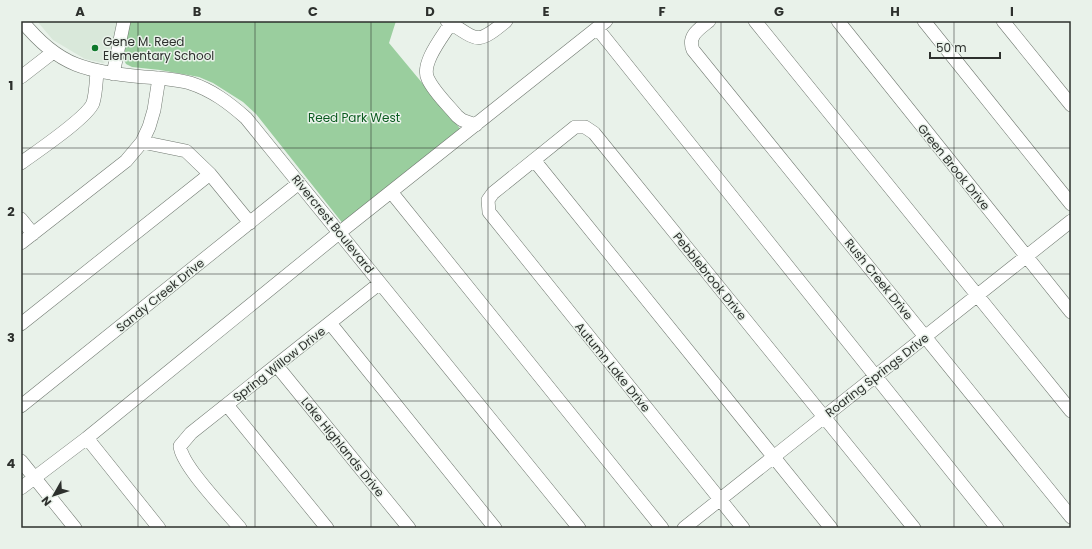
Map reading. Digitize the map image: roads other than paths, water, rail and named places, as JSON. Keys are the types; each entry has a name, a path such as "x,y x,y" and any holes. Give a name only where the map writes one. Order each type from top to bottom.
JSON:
{"street":[{"name":"Rivercrest Boulevard","path":"22,21 36,38 52,53 80,67 97,72 159,78 190,83 209,91 227,102 246,118 578,528"},
{"path":"113,74 124,21"},
{"path":"476,125 462,120 457,116 428,80 425,72 428,59 449,22 467,34 477,38 487,36 506,21"},
{"name":"Rush Creek Drive","path":"709,21 696,31 691,40 692,50 926,336 1071,517"},
{"path":"755,21 1071,410"},
{"name":"Green Brook Drive","path":"838,21 1071,312"},
{"path":"924,21 1071,204"},
{"path":"1003,21 1071,105"},
{"path":"21,488 87,438 339,233 392,193 602,25 875,377 997,528"},
{"path":"21,77 52,53"},
{"path":"21,163 80,118 92,105 96,92 97,72"},
{"path":"21,243 126,161 142,142 154,110 159,78"},
{"name":"Pebblebrook Drive","path":"487,204 493,193 574,127 585,127 594,133 914,528"},
{"path":"142,142 186,151 210,174 250,223"},
{"path":"534,160 831,528"},
{"path":"21,324 210,174"},
{"name":"Sandy Creek Drive","path":"21,406 299,183"},
{"path":"392,193 662,528"},
{"name":"Autumn Lake Drive","path":"487,204 491,216 743,528"},
{"path":"21,219 33,234"},
{"name":"Roaring Springs Drive","path":"684,528 1071,221"},
{"name":"Spring Willow Drive","path":"240,528 191,468 181,452 180,446 191,433 380,283"},
{"path":"330,323 495,528"},
{"name":"Lake Highlands Drive","path":"277,366 409,528"},
{"path":"227,405 327,528"},
{"path":"87,438 159,528"},
{"path":"21,462 75,528"},
{"path":"692,528 702,514"}],"place":[{"name":"Gene M. Reed Elementary School","path":"95,48"}],"park label":[{"name":"Reed Park West","path":"354,117"}]}
